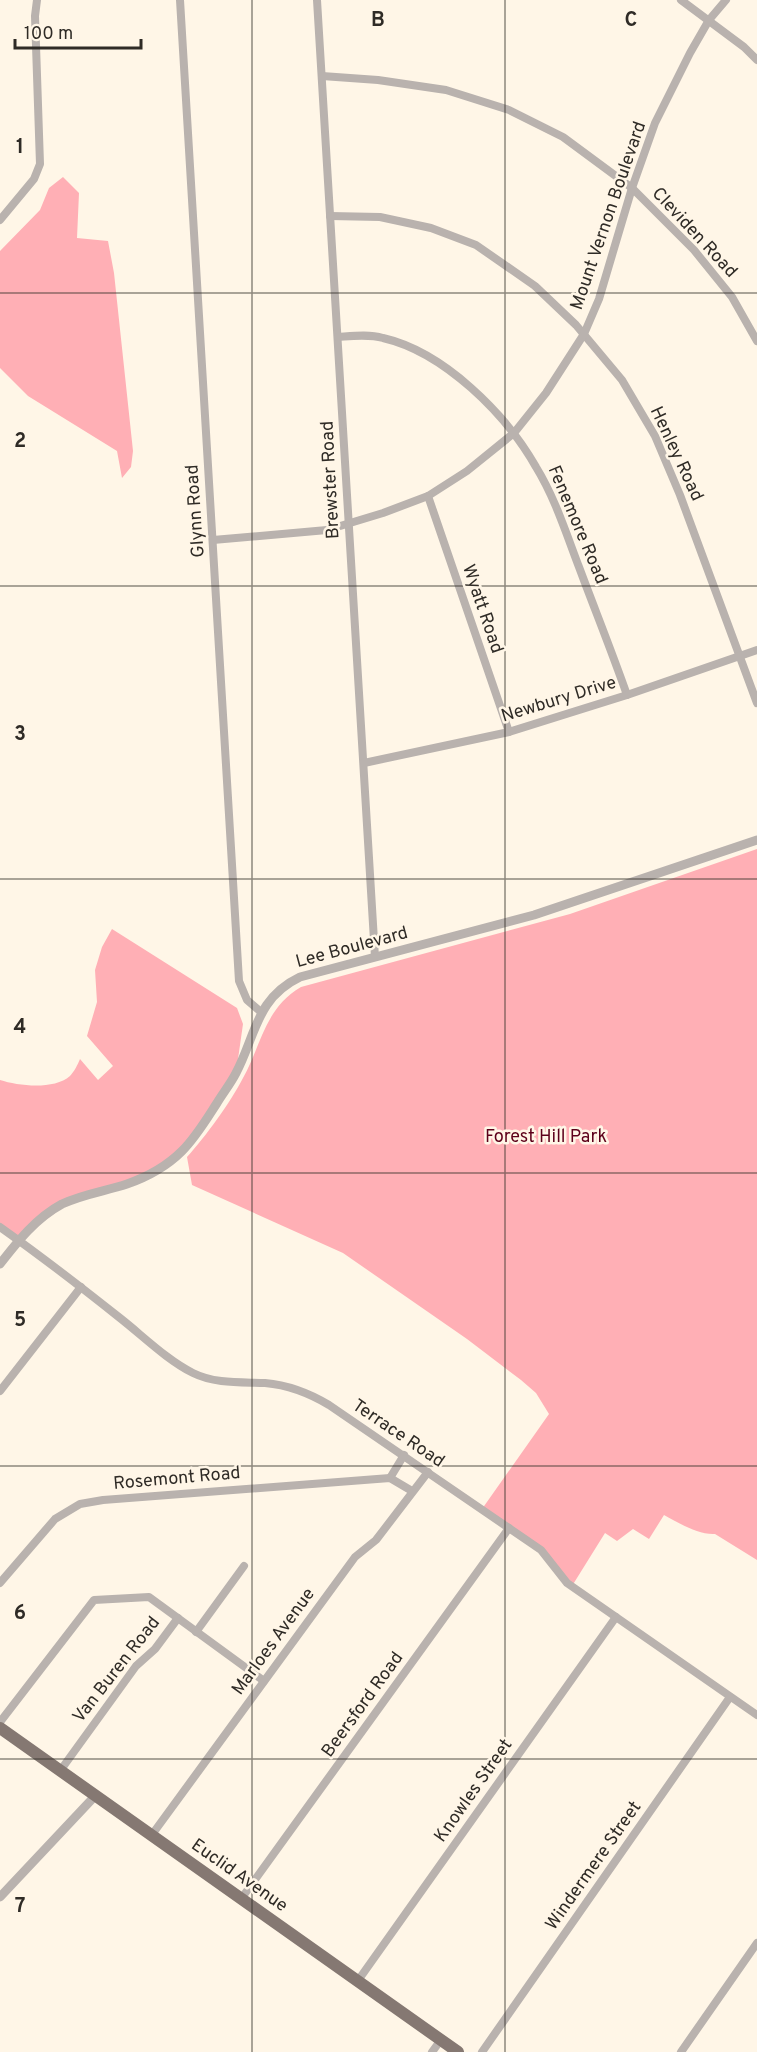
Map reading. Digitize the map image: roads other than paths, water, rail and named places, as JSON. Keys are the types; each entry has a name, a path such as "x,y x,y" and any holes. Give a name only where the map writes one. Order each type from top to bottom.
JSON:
{"main road":[{"name":"Euclid Avenue","path":"0,1728 458,2052"}],"street":[{"path":"0,220 34,179 40,164 35,16 37,0"},
{"name":"Glynn Road","path":"180,0 239,981 247,1000 261,1012"},
{"name":"Brewster Road","path":"317,0 375,957"},
{"path":"681,0 744,47 757,60"},
{"name":"Mount Vernon Boulevard","path":"213,540 327,530 428,496 467,471 513,433 546,393 584,334 599,299 632,188 655,123 709,20 726,0"},
{"name":"Cleviden Road","path":"322,76 378,80 446,90 509,110 563,137 632,188 694,250 732,297 757,341"},
{"name":"Henley Road","path":"330,216 380,218 431,228 476,245 535,286 584,334 622,380 655,436 680,495 757,703"},
{"name":"Fenemore Road","path":"338,337 365,335 382,338 404,344 424,354 451,371 470,387 513,433 536,466 556,507 627,695"},
{"name":"Wyatt Road","path":"428,496 509,732"},
{"name":"Newbury Drive","path":"364,763 509,732 627,695 757,650"},
{"name":"Lee Boulevard","path":"0,1264 18,1240 44,1215 77,1197 135,1180 168,1163 182,1152 236,1073 261,1012 289,983 300,977 566,906 757,840"},
{"name":"Terrace Road","path":"0,1227 81,1287 163,1353 195,1374 220,1381 279,1385 305,1393 329,1405 541,1550 567,1583 757,1715"},
{"path":"0,1391 81,1287"},
{"path":"404,1455 390,1478 412,1491"},
{"name":"Marloes Avenue","path":"151,1836 355,1557 376,1540 428,1472"},
{"name":"Rosemont Road","path":"0,1583 55,1519 80,1504 115,1499 390,1478"},
{"name":"Beersford Road","path":"241,1899 509,1528"},
{"path":"196,1632 244,1566"},
{"path":"0,1722 92,1601 149,1597 264,1682"},
{"name":"Knowles Street","path":"357,1982 616,1617"},
{"name":"Van Buren Road","path":"60,1771 136,1666 155,1649 178,1618"},
{"name":"Windermere Street","path":"482,2052 730,1697"},
{"path":"0,1897 95,1796"},
{"path":"681,2052 757,1943"},
{"path":"432,2052 440,2041"}],"park label":[{"name":"Forest Hill Park","path":"546,1137"}]}
